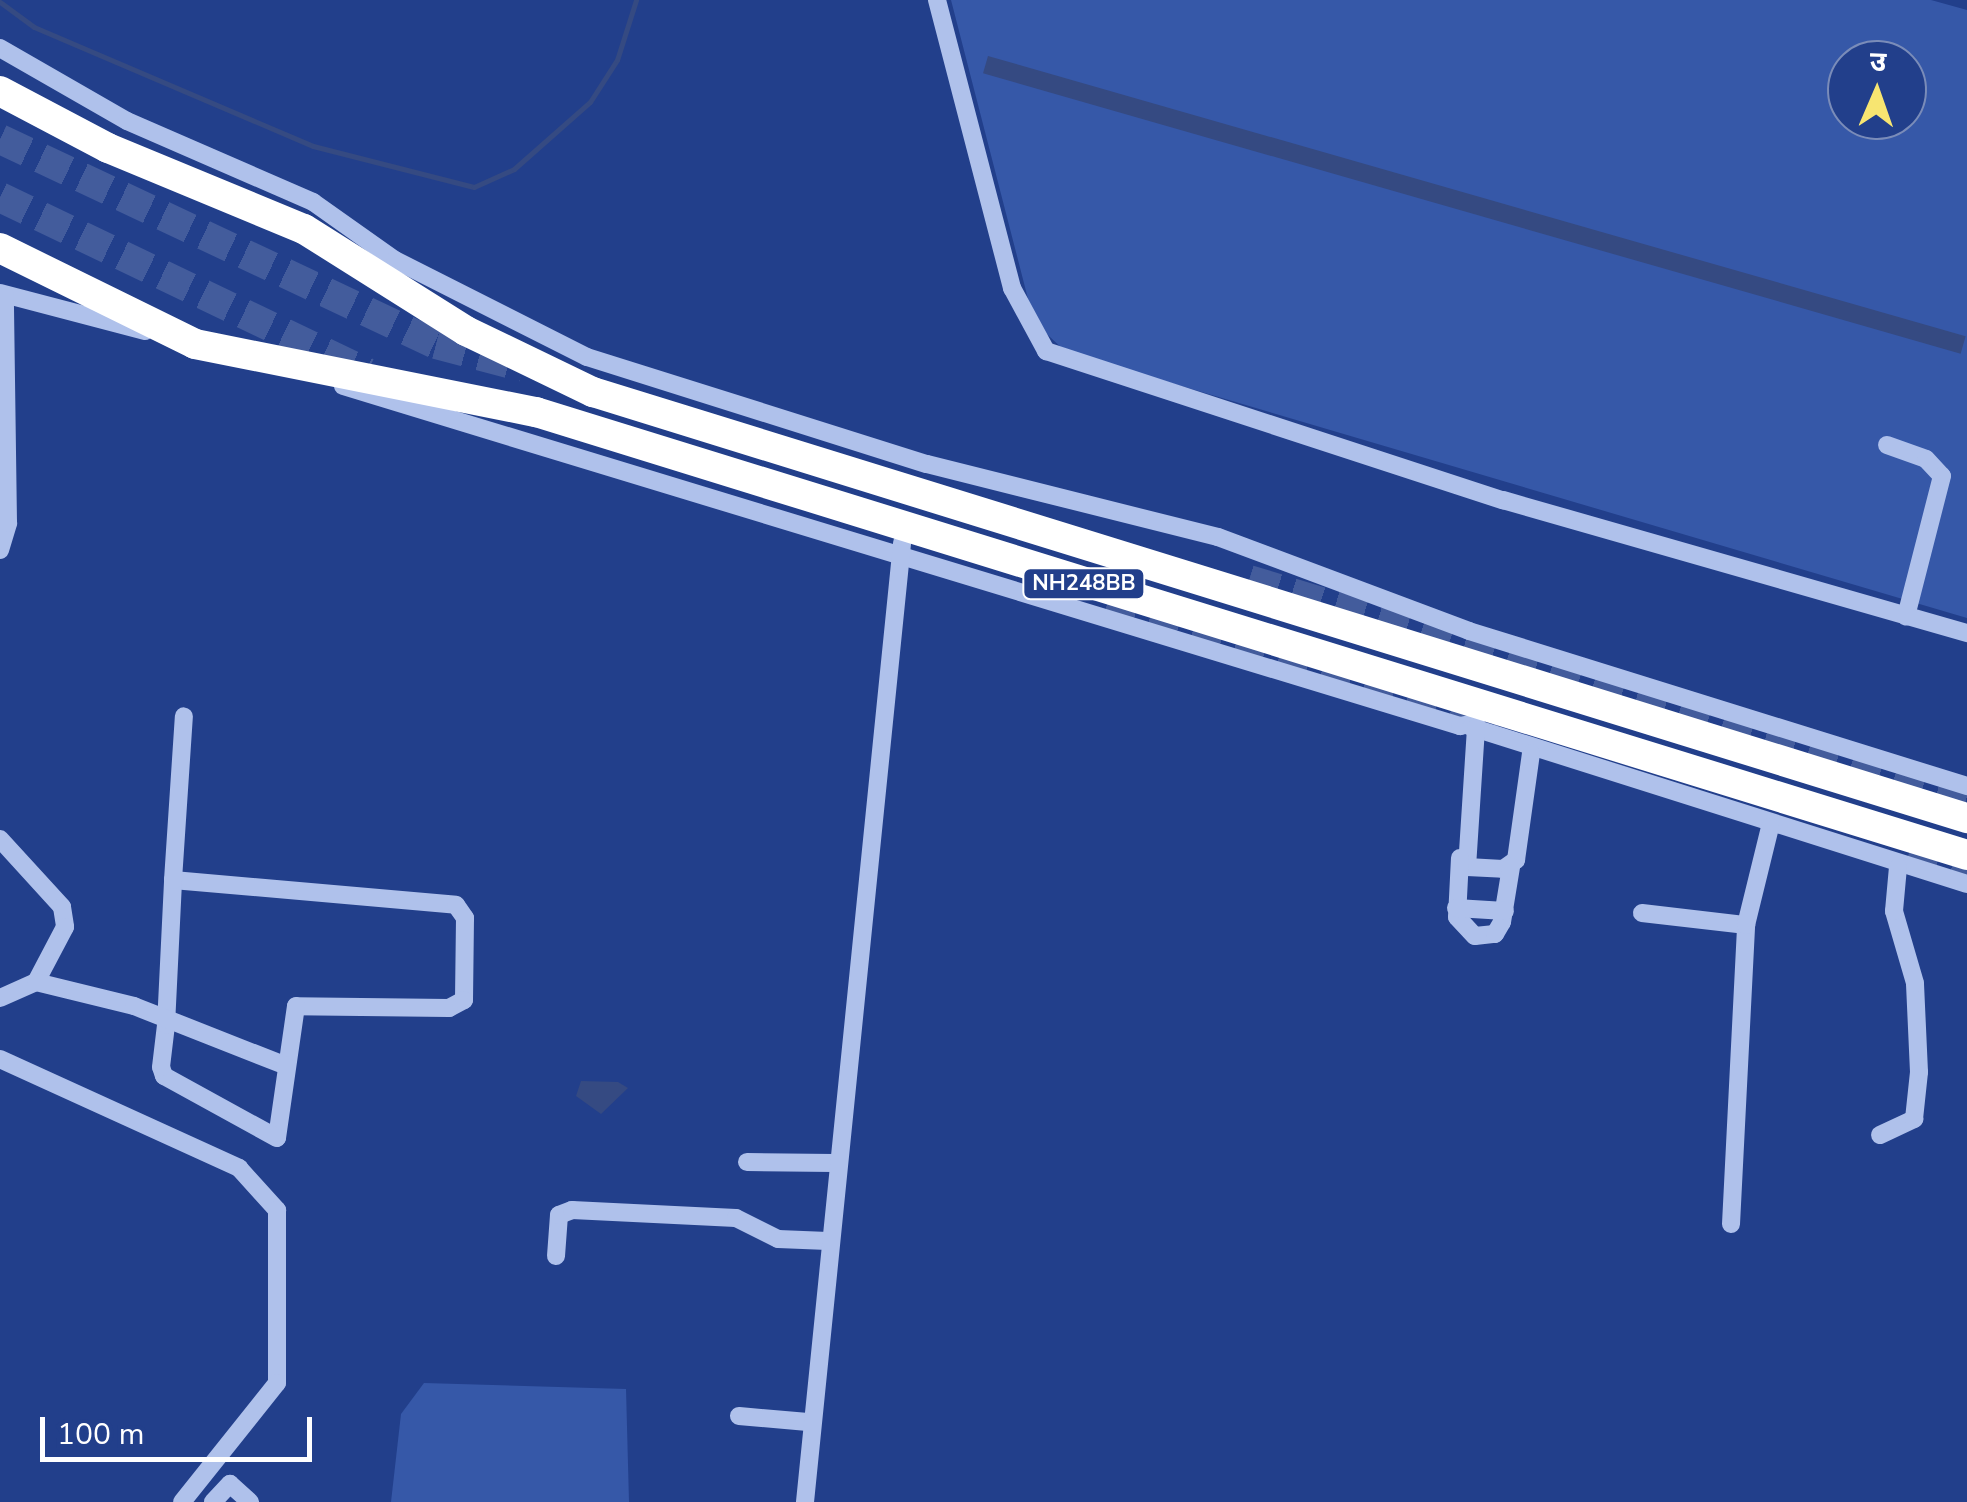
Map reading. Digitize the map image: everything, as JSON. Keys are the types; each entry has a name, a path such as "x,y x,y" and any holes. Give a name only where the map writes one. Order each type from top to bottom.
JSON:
{"highway":[{"name":"NH248BB","path":"0,91 108,148 304,229 466,331 633,406 1967,818"},
{"path":"0,248 194,344"},
{"name":"NH248BB","path":"194,344 536,412 903,539 1476,720 1967,855"}],"street":[{"path":"937,0 1012,288 1046,351 1503,500 1967,633"},
{"path":"0,48 127,121 313,202 394,260 587,357 914,460 1201,532 1469,631 1967,786"},
{"path":"0,550 8,523 3,294 194,344"},
{"path":"1887,445 1942,476 1906,616"},
{"path":"805,1502 808,1422 834,1163 903,539"},
{"path":"173,880 462,910 459,1006 296,1006 280,1134 270,1138 164,1076 173,880 184,716"},
{"path":"1531,753 1505,911 1495,934 1475,936 1456,908 1476,720 1531,753 1770,828 1967,884"},
{"path":"1731,1224 1746,924 1770,828"},
{"path":"0,838 65,917 36,982"},
{"path":"1460,858 1473,868 1511,866"},
{"path":"1880,1135 1914,1119 1919,1072 1914,983 1894,911 1898,866"},
{"path":"1456,908 1505,911"},
{"path":"1642,913 1746,924"},
{"path":"0,998 36,982 134,1006 166,1025 286,1066"},
{"path":"2,1064 239,1168 276,1210 277,1383 182,1502"},
{"path":"747,1162 834,1163"},
{"path":"556,1256 559,1215 572,1210 736,1218 778,1239 828,1242"},
{"path":"739,1416 808,1422"},
{"path":"214,1502 230,1484 250,1502"}],"shaded area":[{"path":"951,0 1931,0 1967,10 1967,618 1066,352 1034,322"},
{"path":"988,56 1966,336 1961,354 983,73"},
{"path":"581,1081 618,1082 628,1088 601,1114 576,1096"},
{"path":"424,1383 626,1389 629,1502 391,1502 401,1414"}],"waterway":[{"path":"0,2 34,27 313,146 474,187 514,169 590,102 617,60 636,0"}],"tunnel":[{"path":"0,139 436,344 523,367"},
{"path":"0,197 367,373"},
{"path":"1249,580 1967,799"},
{"path":"1107,604 1497,728"},
{"path":"1908,856 1967,875"}]}
